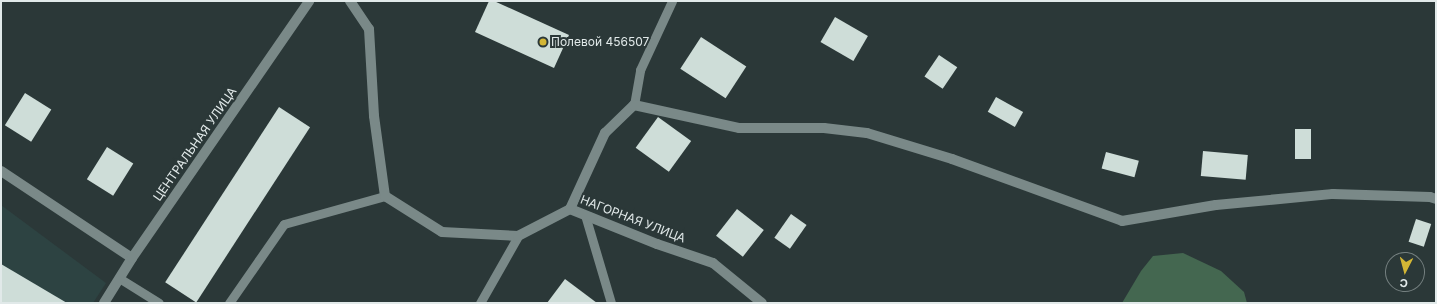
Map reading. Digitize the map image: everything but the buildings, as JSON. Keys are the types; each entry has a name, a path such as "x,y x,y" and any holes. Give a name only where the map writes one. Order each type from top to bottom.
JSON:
{"street":[{"name":"ЦЕНТРАЛЬНАЯ УЛИЦА","path":"104,303 132,258 309,1"},
{"path":"350,1 369,29 374,116 385,196 442,232 518,236"},
{"path":"570,209 605,133 634,105 739,128 824,128 867,133 952,159 1122,221 1216,205 1333,194 1434,196"},
{"path":"1,171 132,258"},
{"name":"НАГОРНАЯ УЛИЦА","path":"518,236 570,209 657,244 713,263 762,303"}],"lane":[{"path":"634,105 640,70 672,1"},
{"path":"229,303 284,224 385,196"},
{"path":"585,215 611,303"},
{"path":"480,303 518,236"},
{"path":"120,278 159,303"}],"shaded area":[{"path":"1,205 106,283 93,303 1,303"}],"green space":[{"path":"1183,253 1221,271 1244,292 1247,303 1122,303 1141,271 1153,256"}],"place":[{"name":"Полевой 456507","path":"543,42"}]}
